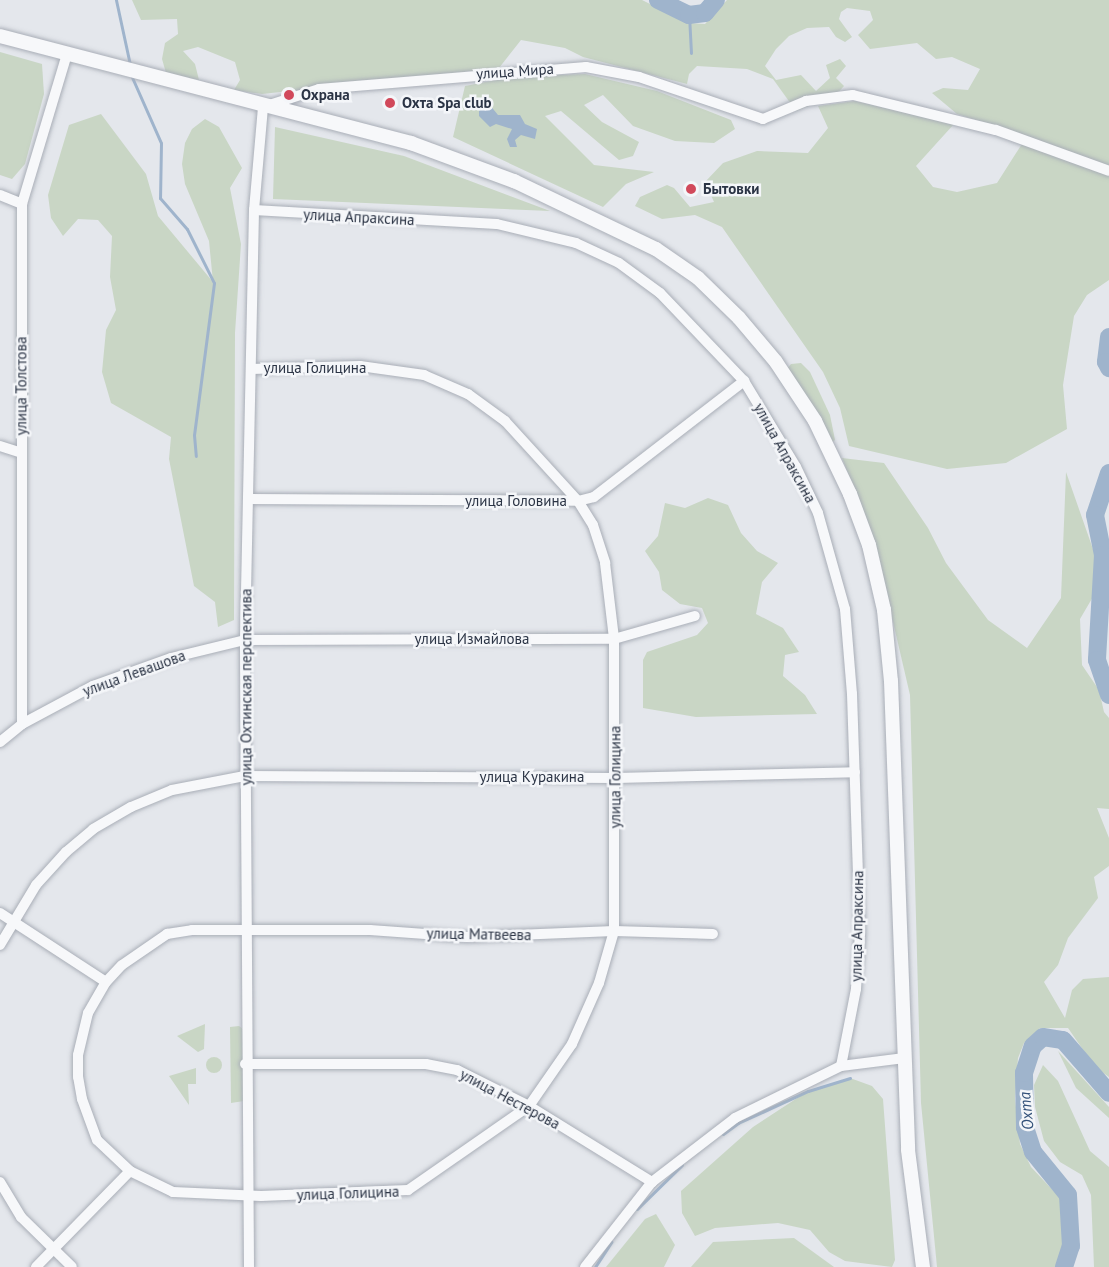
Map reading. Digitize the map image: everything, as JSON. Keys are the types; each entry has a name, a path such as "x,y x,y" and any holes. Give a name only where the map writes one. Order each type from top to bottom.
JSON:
{"street":[{"path":"0,36 263,107 411,143 514,181 656,249 698,278 739,318 776,362 815,421 850,494 869,545 884,610 891,681 908,1150 922,1267"},
{"name":"улица Толстова","path":"22,724 22,204 67,54"},
{"name":"улица Мира","path":"263,107 319,89 585,67 639,78 763,119 806,101 853,95 1006,134 1109,171"},
{"name":"улица Охтинская перспектива","path":"249,1267 245,1064 245,640 254,210 263,107"},
{"path":"0,195 22,204"},
{"name":"улица Апраксина","path":"254,210 497,224 576,243 619,263 660,293 744,381 796,467 818,513 835,570 850,652 860,934 856,989 841,1066"},
{"name":"улица Голицина","path":"106,982 88,1013 78,1055 78,1077 82,1099 98,1140 130,1171 174,1192 248,1195 408,1190 529,1106 572,1044 599,983 614,931 616,778 614,639 605,563 593,525 578,501 505,421 468,394 424,375 360,366 251,369"},
{"name":"улица Головина","path":"248,499 578,501 594,497 744,381"},
{"path":"0,446 22,453"},
{"name":"улица Измайлова","path":"245,640 614,639 695,616"},
{"name":"улица Левашова","path":"0,742 22,724 93,686 136,670 245,640"},
{"name":"улица Куракина","path":"0,945 12,920 36,885 93,830 131,807 172,790 245,776 616,778 855,772"},
{"path":"0,913 106,982"},
{"name":"улица Матвеева","path":"106,982 142,948 167,934 192,930 246,932 370,930 507,937 614,931 713,934"},
{"path":"585,1267 652,1182 735,1118 841,1066 904,1058"},
{"name":"улица Нестерова","path":"245,1064 426,1064 457,1070 529,1106 652,1182"},
{"path":"36,1267 130,1171"},
{"path":"0,1182 21,1217 52,1250 72,1267"}],"green space":[{"path":"132,0 642,0 688,23 705,24 727,0 1109,0 1109,280 1087,295 1074,316 1063,385 1067,429 1006,463 947,469 849,446 840,408 823,372 722,227 695,215 662,219 635,206 640,197 667,185 674,188 690,207 714,202 705,182 723,163 757,151 808,153 828,128 818,106 855,101 954,124 916,166 933,187 957,192 997,183 1027,136 957,114 932,93 943,88 968,90 980,69 952,57 936,59 917,43 870,49 858,35 873,20 870,11 847,8 841,12 839,19 852,37 845,42 836,37 829,27 807,28 789,36 776,49 765,66 776,80 801,75 816,91 830,78 826,65 840,59 846,66 836,78 844,86 835,96 796,111 773,79 747,69 697,66 689,74 687,84 583,57 565,48 521,40 499,68 262,94 234,90 240,80 235,62 198,47 183,51 195,64 199,80 166,73 162,59 165,43 178,34 177,19 141,20"},
{"path":"0,52 42,64 44,94 25,164 12,179 0,175"},
{"path":"585,74 657,91 731,120 735,129 714,143 675,141 633,126 603,95 584,105 602,122 639,142 633,156 619,160 561,111 545,116 594,165 654,172 626,184 603,207 453,137 465,86 511,77"},
{"path":"101,114 146,174 158,216 213,282 209,241 185,184 182,164 185,143 192,129 205,119 219,127 242,168 230,188 241,244 235,333 234,620 218,627 215,602 194,586 169,459 171,437 111,403 102,372 106,330 116,310 110,277 112,236 98,220 78,219 63,236 51,218 48,195 69,125"},
{"path":"275,127 404,156 550,211 273,199"},
{"path":"801,363 810,372 830,415 835,440 831,444 787,369 791,364"},
{"path":"842,458 884,463 928,528 946,563 988,620 1027,648 1061,598 1066,472 1094,552 1097,590 1080,619 1082,665 1099,690 1104,712 1109,718 1109,809 1097,808 1109,838 1109,866 1094,877 1098,898 1068,938 1058,965 1044,982 1065,1018 1072,990 1083,979 1109,977 1109,1077 1095,1067 1068,1028 1040,1028 1024,1043 1018,1058 1015,1098 1020,1144 1031,1167 1062,1200 1063,1248 1058,1267 937,1267 921,1103 910,695 874,540"},
{"path":"708,498 728,505 741,533 757,551 778,563 762,582 756,614 783,628 799,652 785,655 783,676 805,695 817,714 696,717 643,708 643,660 647,652 697,635 708,623 702,608 680,604 662,590 659,572 645,551 658,536 665,503 685,508"},
{"path":"205,1024 204,1049 198,1052 177,1036"},
{"path":"239,1026 243,1029 244,1101 231,1103 230,1027"},
{"path":"1058,1051 1109,1107 1109,1118 1076,1088"},
{"path":"214,1057 220,1059 222,1065 220,1071 214,1073 208,1071 206,1065 208,1059"},
{"path":"1043,1065 1058,1081 1090,1151 1109,1167 1109,1267 1094,1267 1091,1195 1082,1175 1060,1162 1044,1141 1035,1107 1034,1085"},
{"path":"196,1068 196,1084 188,1084 189,1105 169,1076"},
{"path":"850,1078 872,1086 883,1099 895,1260 892,1267 845,1261 829,1252 810,1230 778,1223 715,1228 695,1236 682,1213 681,1191 753,1127 808,1091"},
{"path":"656,1214 675,1245 664,1267 606,1267 645,1219"},
{"path":"794,1238 834,1267 691,1267 713,1242"}],"water":[{"path":"489,104 498,115 520,115 525,124 537,129 535,139 521,135 515,140 517,147 510,147 507,139 512,129 496,124 490,127 479,116 479,111"}],"waterway":[{"path":"116,0 130,65"},
{"name":"Охта","path":"658,0 689,15 705,13 716,0"},
{"path":"689,15 691,53"},
{"path":"131,75 161,143 160,198 187,229 214,283 194,435 196,456"},
{"name":"Охта","path":"1109,337 1106,362 1109,368"},
{"name":"Охта","path":"1109,473 1095,515 1103,555 1097,660 1109,695"},
{"name":"Охта","path":"1064,1267 1071,1246 1068,1195 1033,1152 1025,1127 1024,1073 1033,1046 1043,1037 1063,1040 1109,1093"},
{"path":"723,1134 738,1123 808,1091 850,1078"},
{"path":"637,1209 682,1165"},
{"path":"595,1267 611,1242"}],"place":[{"name":"Охрана","path":"289,95"},
{"name":"Охта Spa club","path":"390,103"},
{"name":"Бытовки","path":"691,189"}]}
